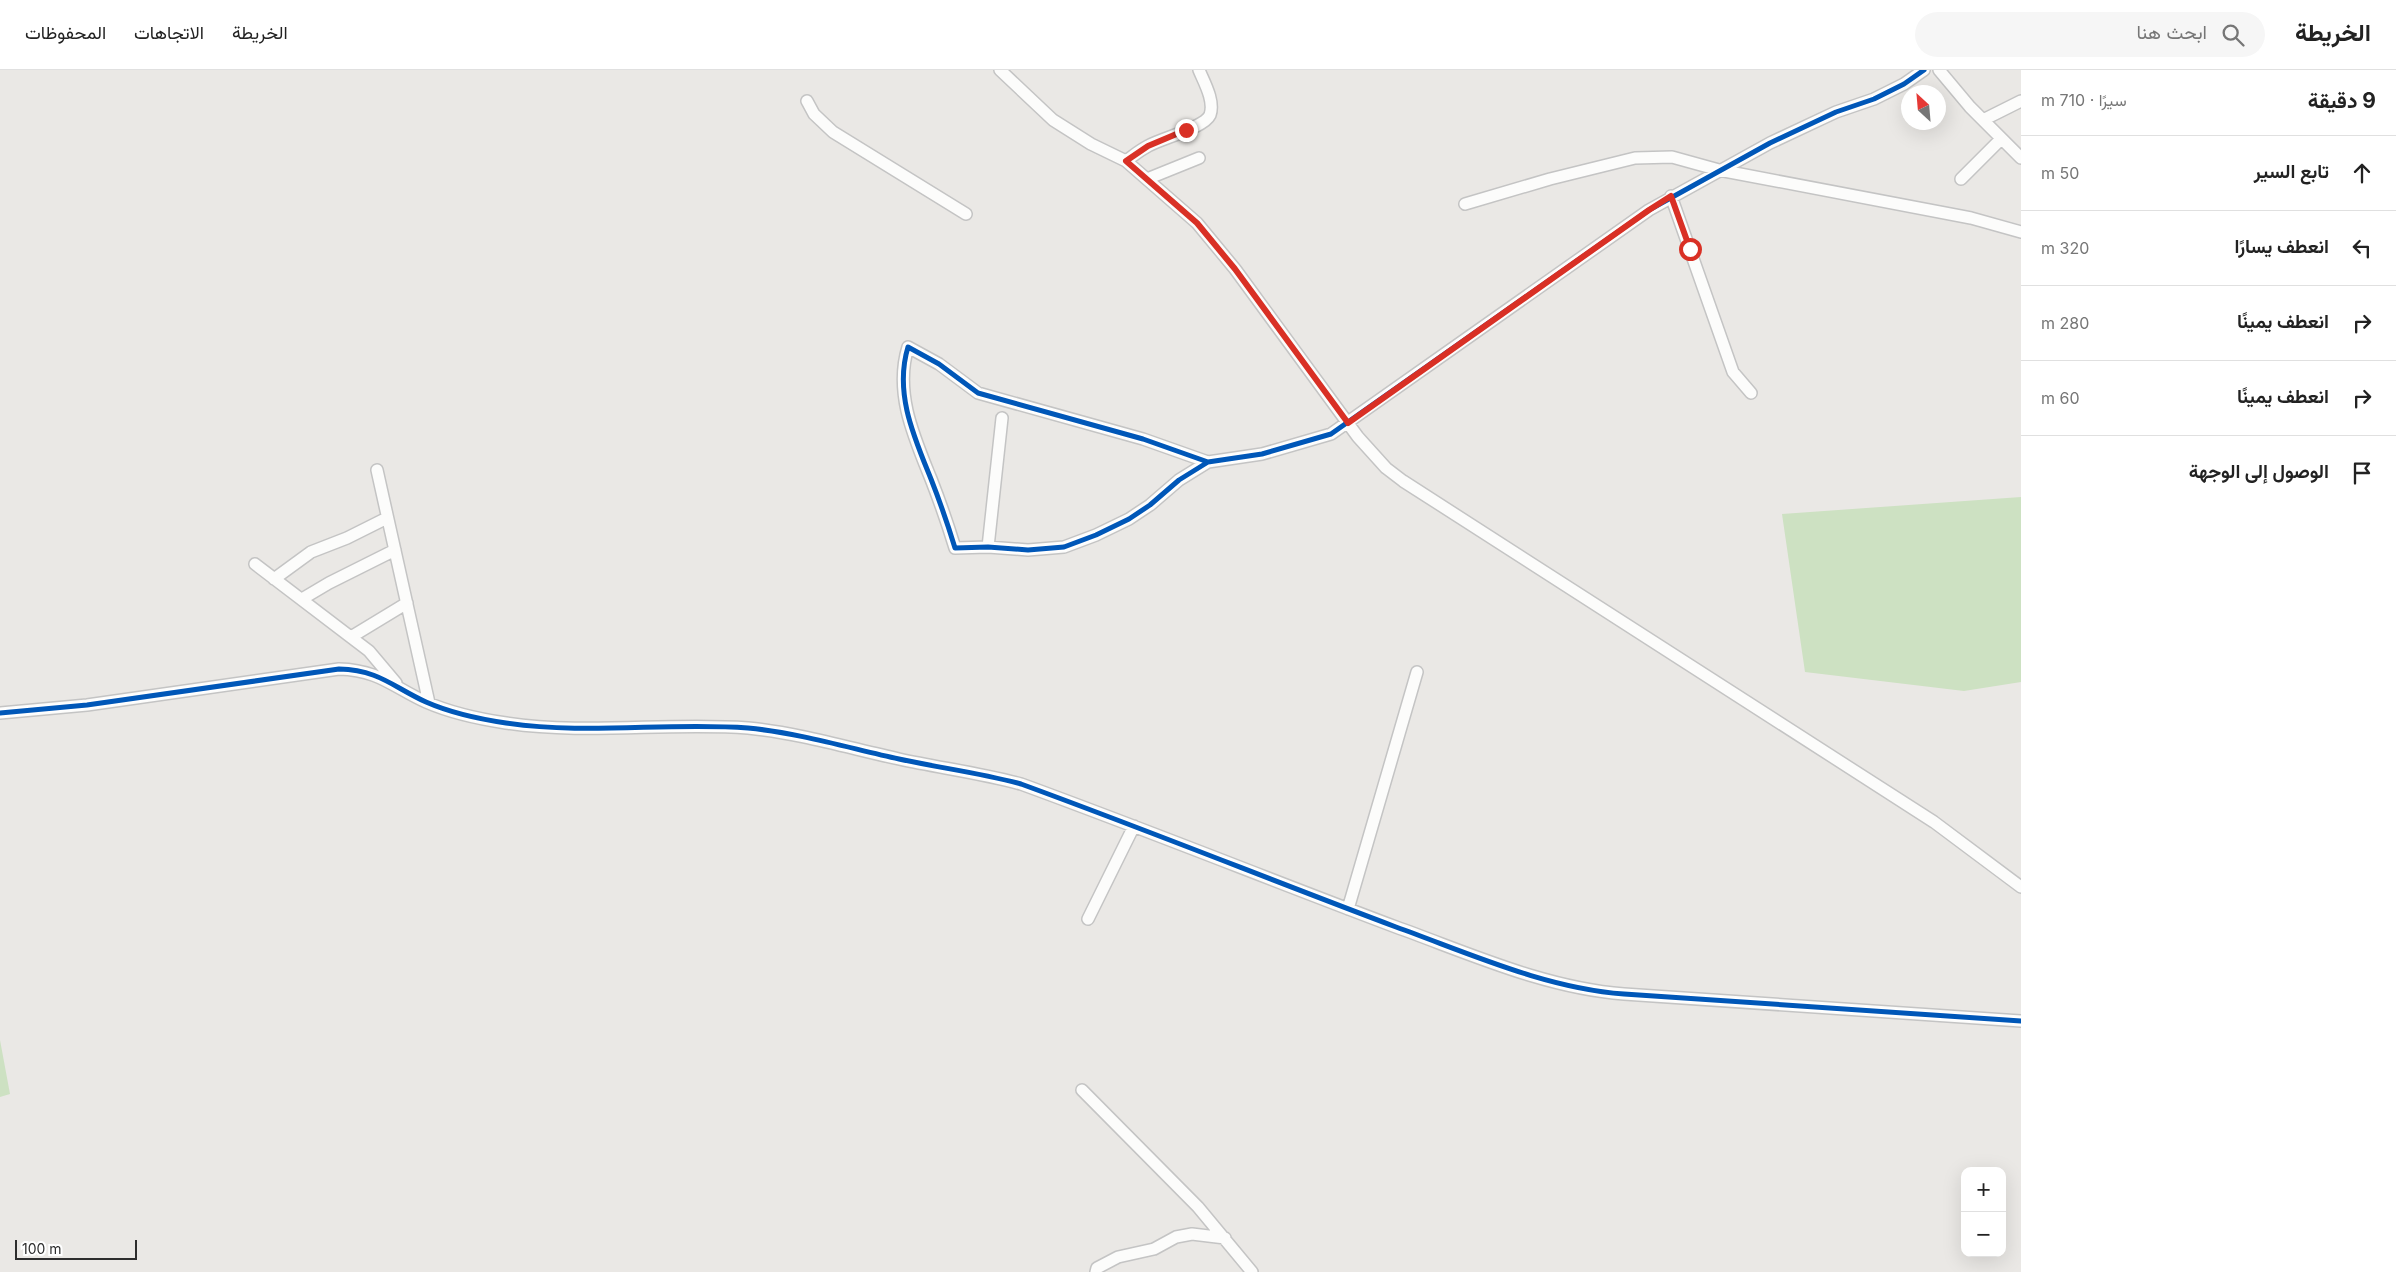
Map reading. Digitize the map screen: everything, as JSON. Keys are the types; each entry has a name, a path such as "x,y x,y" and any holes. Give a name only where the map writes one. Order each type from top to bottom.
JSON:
{"street":[{"path":"1000,70 1060,125 1091,144 1126,161 1197,223 1235,269 1348,423 1372,453 1403,482 1934,822 2021,887"},
{"path":"1126,161 1148,146 1197,126 1207,119 1211,109 1210,100 1199,70"},
{"path":"1208,462 1143,439 978,393 939,364 908,347 904,359 903,379 907,411 913,435 944,512 954,548 988,547 1044,550 1064,546 1096,535 1141,512 1179,480 1208,462 1262,454 1330,434 1671,196 1811,123 1890,91 1924,70"},
{"path":"1940,70 1983,120 2019,154"},
{"path":"807,101 814,114 833,132 966,214"},
{"path":"1983,120 2021,101"},
{"path":"1961,179 2001,139"},
{"path":"1147,179 1199,158"},
{"path":"1465,204 1550,179 1635,158 1672,158 1719,170 1971,218 2021,232"},
{"path":"1671,196 1733,372 1752,393"},
{"path":"988,547 1002,418"},
{"path":"377,470 428,703"},
{"path":"274,578 306,555 388,518"},
{"path":"302,599 329,583 395,550"},
{"path":"255,564 352,637 379,660 398,687"},
{"path":"352,637 407,603"},
{"path":"0,713 87,705 339,669 370,673 428,703 458,713 507,724 731,728 785,733 906,760 992,776 1021,784 1348,909 1547,981 1593,991 2021,1021"},
{"path":"1348,909 1416,672"},
{"path":"1088,919 1134,826"},
{"path":"1082,1090 1139,1146 1225,1238 1252,1272"},
{"path":"1096,1272 1097,1268 1110,1260 1147,1251 1176,1237 1192,1234 1225,1238"}],"green space":[{"path":"2021,497 2021,682 1964,691 1805,672 1782,514"},
{"path":"0,1040 10,1094 0,1097"}],"cycle path":[{"path":"1208,462 1143,439 978,393 939,364 908,347 903,381 908,414 955,548 988,547 1028,550 1064,547 1096,535 1129,519 1150,505 1179,480 1208,462 1262,454 1331,434 1649,210 1770,143 1836,112 1874,99 1904,84 1924,70"},
{"path":"0,713 87,705 339,669 365,672 385,680 426,702 445,709 506,723 566,728 688,726 767,730 1021,784 1480,958 1566,985 1624,994 2021,1021"}],"route":[{"path":"1186,130 1148,146 1126,161 1197,223 1235,269 1348,423 1671,196 1690,249"}]}
